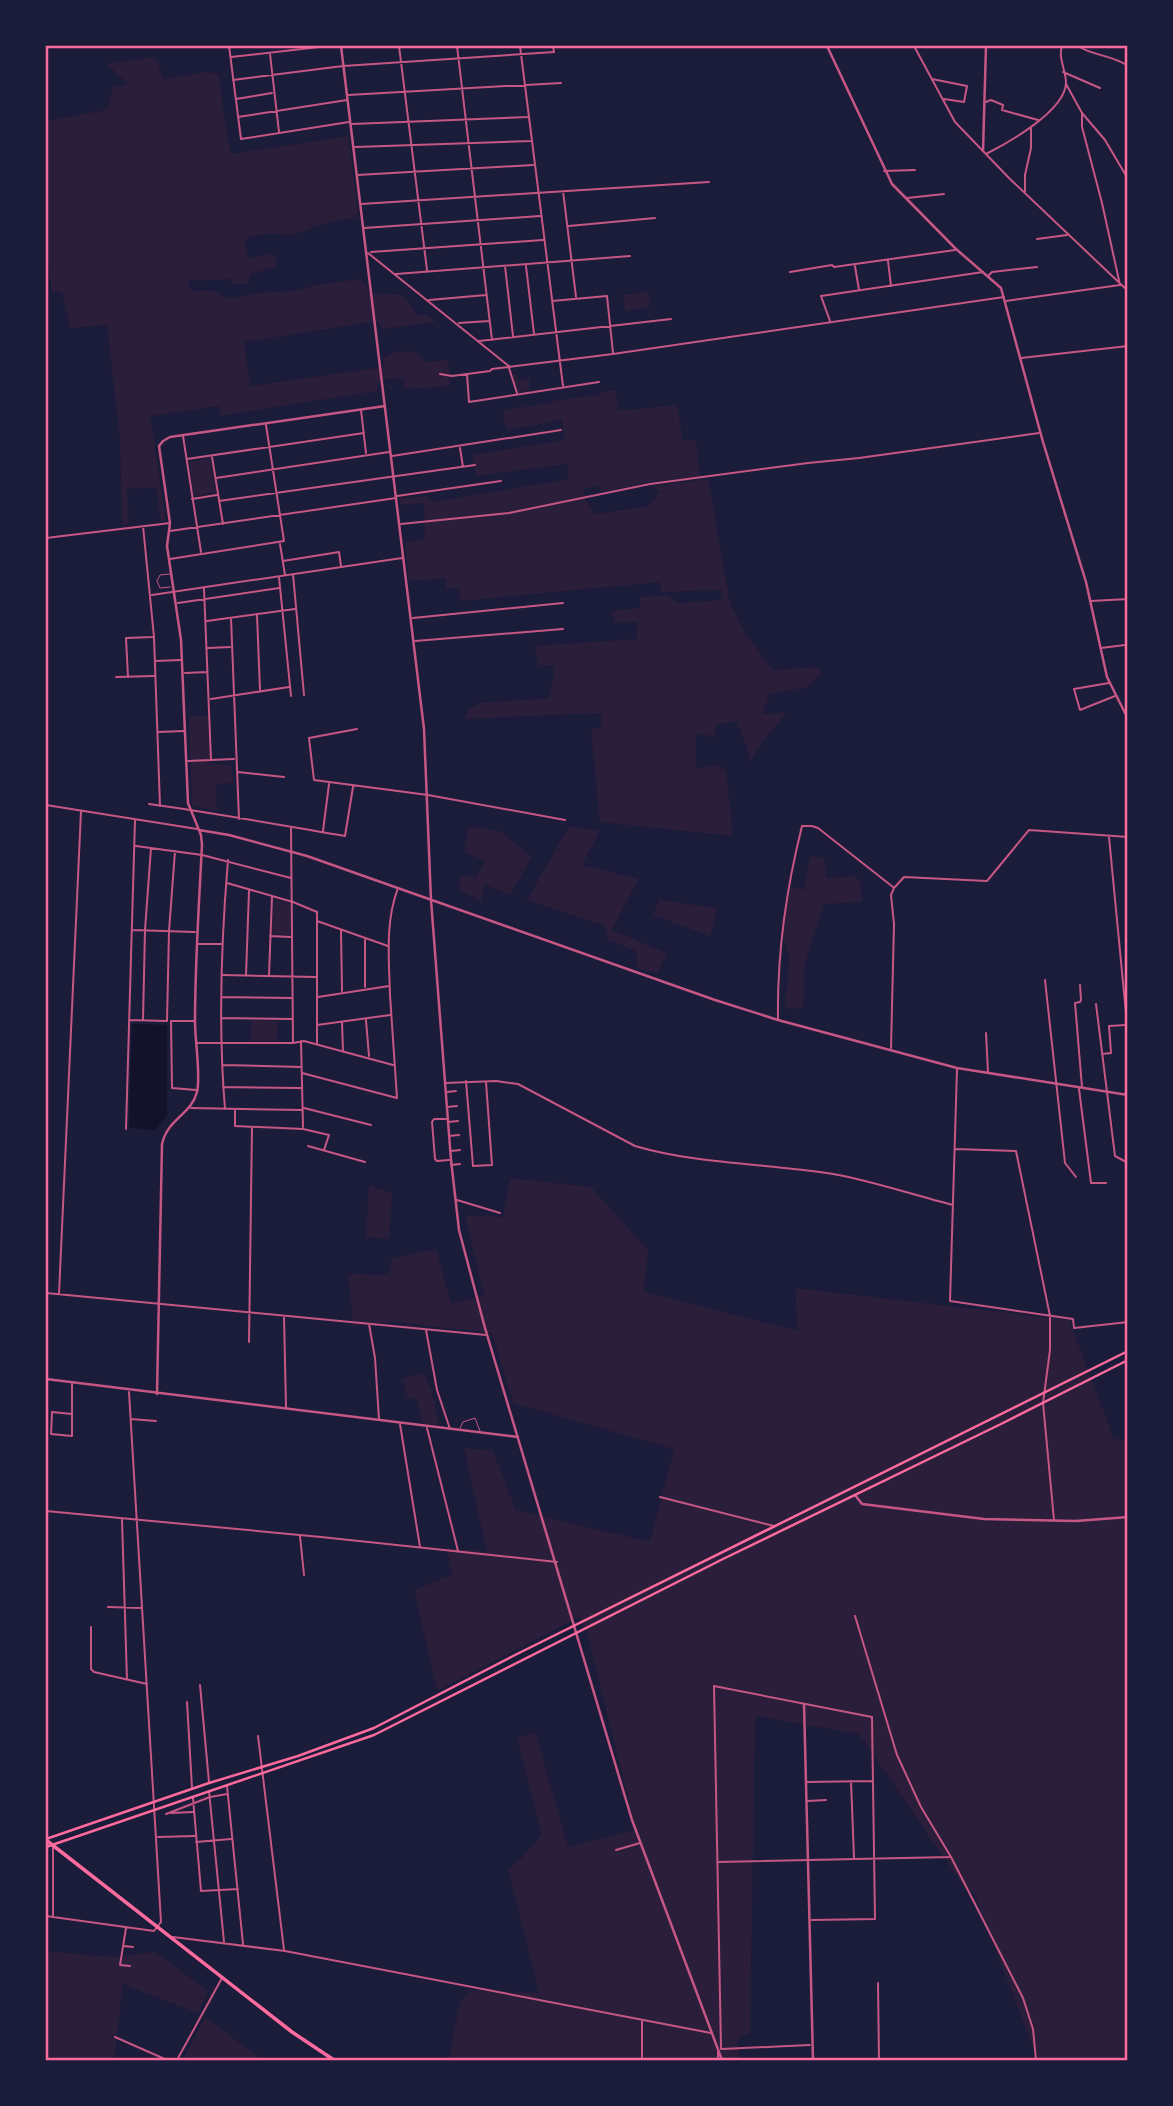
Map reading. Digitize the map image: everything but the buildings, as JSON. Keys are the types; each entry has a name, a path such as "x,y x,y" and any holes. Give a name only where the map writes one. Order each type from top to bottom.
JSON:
{"main road":[{"path":"334,2060 292,2032 46,1839 374,1728 575,1625 1128,1351"},
{"path":"46,1847 374,1735 1128,1360"}],"street":[{"path":"229,46 241,139 350,123 529,117"},
{"path":"230,57 328,46"},
{"path":"341,46 424,729 431,900 447,1120 459,1230 487,1335 622,1788 712,2034 720,2049"},
{"path":"399,46 427,271"},
{"path":"457,46 492,340"},
{"path":"520,46 563,386"},
{"path":"233,80 343,66 554,52 553,46"},
{"path":"827,46 892,184 957,249 999,284 1090,601 1110,683 1127,718"},
{"path":"914,46 955,122 1126,290 1128,301"},
{"path":"984,153 986,46"},
{"path":"1062,46 1060,54 1066,85 1082,113 1105,140 1128,179"},
{"path":"1078,46 1119,60 1128,66"},
{"path":"270,53 279,132"},
{"path":"1063,72 1100,88"},
{"path":"931,79 967,86 964,102 942,99"},
{"path":"347,95 561,83"},
{"path":"984,153 1014,140 1039,120 1056,104 1066,85"},
{"path":"235,99 274,93"},
{"path":"237,117 348,100"},
{"path":"984,103 991,100 1003,105 1002,110 1039,120"},
{"path":"1082,113 1082,127 1120,285"},
{"path":"1025,193 1031,126"},
{"path":"353,147 532,141"},
{"path":"356,175 535,165"},
{"path":"884,171 915,170"},
{"path":"360,204 709,182"},
{"path":"563,190 576,299"},
{"path":"905,198 944,194"},
{"path":"363,228 541,216"},
{"path":"567,226 655,218"},
{"path":"1037,239 1068,234"},
{"path":"368,253 544,240"},
{"path":"790,272 957,249"},
{"path":"368,253 509,367 517,395"},
{"path":"396,274 630,256"},
{"path":"887,260 891,286"},
{"path":"526,265 534,335"},
{"path":"855,265 859,290"},
{"path":"505,266 513,337"},
{"path":"989,275 992,272 1037,267"},
{"path":"831,322 821,296 984,272"},
{"path":"440,374 452,376 831,322 1120,285"},
{"path":"428,300 487,295"},
{"path":"552,301 607,296 613,354"},
{"path":"479,341 671,319"},
{"path":"457,323 490,320"},
{"path":"1021,358 1128,346"},
{"path":"467,374 469,402 599,382"},
{"path":"157,1394 162,1144 171,1124 189,1107 197,1090 196,932 202,855 202,839 190,809 182,660 167,540 170,523 159,448 166,439 183,435 385,406"},
{"path":"361,409 366,455"},
{"path":"169,559 284,541 266,423"},
{"path":"216,478 366,455 460,447 561,430"},
{"path":"400,524 509,513 650,484 1041,432"},
{"path":"187,459 364,433"},
{"path":"183,435 201,554"},
{"path":"460,447 463,467"},
{"path":"212,456 223,524"},
{"path":"219,500 475,465"},
{"path":"169,531 501,481"},
{"path":"192,499 218,495"},
{"path":"46,538 170,523"},
{"path":"143,526 154,637 160,806"},
{"path":"280,543 285,575"},
{"path":"282,561 339,552 341,566"},
{"path":"151,595 404,557"},
{"path":"293,574 304,695"},
{"path":"279,576 291,696"},
{"path":"204,588 211,760"},
{"path":"176,604 280,588"},
{"path":"1090,601 1128,598"},
{"path":"412,618 563,603"},
{"path":"206,621 296,609"},
{"path":"257,614 260,690"},
{"path":"231,618 239,819"},
{"path":"414,641 563,629"},
{"path":"128,677 126,638 154,637"},
{"path":"1100,648 1125,645"},
{"path":"207,648 232,648"},
{"path":"155,661 182,660"},
{"path":"183,673 208,672"},
{"path":"116,677 155,676"},
{"path":"1110,683 1073,689 1080,710 1115,696"},
{"path":"209,699 290,687"},
{"path":"357,729 309,738 314,780 428,794 565,820"},
{"path":"158,732 185,731"},
{"path":"187,761 236,759"},
{"path":"237,772 284,778"},
{"path":"323,832 329,783"},
{"path":"149,804 345,836 353,786"},
{"path":"46,805 199,830 292,851 778,1020 957,1068 1128,1095"},
{"path":"59,1294 81,811"},
{"path":"126,1129 135,820"},
{"path":"778,1020 778,979 784,917 802,826 818,828 894,888"},
{"path":"291,827 293,1044"},
{"path":"891,1049 894,924 891,895 904,877 987,881 1029,830 1128,837"},
{"path":"1109,836 1128,1034"},
{"path":"134,845 228,860 292,878"},
{"path":"144,1020 145,930 151,848"},
{"path":"175,851 169,931 172,1088 197,1090"},
{"path":"225,1109 221,997 228,860"},
{"path":"226,883 315,911 317,1043"},
{"path":"302,1073 397,1098 388,947 391,910 398,888"},
{"path":"246,975 249,890"},
{"path":"269,976 272,896"},
{"path":"317,921 388,947"},
{"path":"341,929 342,993"},
{"path":"132,930 196,932"},
{"path":"270,936 293,937"},
{"path":"365,939 365,988"},
{"path":"196,944 222,944"},
{"path":"222,975 317,977"},
{"path":"1045,980 1065,1163 1076,1177"},
{"path":"317,998 390,985"},
{"path":"1080,985 1081,1000 1075,1003 1080,1088 1091,1183 1106,1183"},
{"path":"221,997 293,998"},
{"path":"1096,1004 1115,1156 1128,1163"},
{"path":"317,1025 391,1014"},
{"path":"221,1018 293,1019"},
{"path":"366,1019 369,1058"},
{"path":"129,1020 195,1021"},
{"path":"342,1021 343,1051"},
{"path":"1102,1054 1111,1053 1109,1026 1127,1025"},
{"path":"986,1033 988,1073"},
{"path":"195,1043 293,1044 301,1040 394,1065"},
{"path":"301,1040 303,1129"},
{"path":"222,1065 302,1067"},
{"path":"957,1068 950,1301 1073,1319 1074,1328 1128,1322"},
{"path":"466,1081 473,1166 492,1165 486,1081"},
{"path":"445,1083 486,1081 518,1084 635,1146 648,1150 698,1160 834,1175 953,1205"},
{"path":"223,1087 302,1088"},
{"path":"446,1092 456,1091"},
{"path":"447,1107 457,1106"},
{"path":"189,1107 302,1109 371,1125"},
{"path":"235,1109 235,1126 303,1129 329,1135 324,1150"},
{"path":"457,1121 434,1119 432,1122 435,1158 437,1161 460,1164"},
{"path":"249,1342 252,1127"},
{"path":"449,1136 459,1135"},
{"path":"308,1146 365,1162"},
{"path":"955,1149 1016,1151 1051,1316 1051,1350 1043,1403 1055,1521"},
{"path":"450,1151 460,1150"},
{"path":"455,1200 500,1213"},
{"path":"46,1293 487,1335"},
{"path":"285,1315 286,1409"},
{"path":"369,1323 375,1358 379,1420"},
{"path":"426,1329 437,1390 450,1429"},
{"path":"46,1379 519,1437"},
{"path":"72,1383 72,1414 72,1436 51,1434 52,1412 72,1414"},
{"path":"46,1916 155,1931 162,1916 129,1391"},
{"path":"130,1419 156,1421"},
{"path":"400,1423 420,1548"},
{"path":"427,1426 458,1552"},
{"path":"855,1495 862,1504 984,1520 1055,1521 1128,1517"},
{"path":"660,1497 775,1526"},
{"path":"46,1510 556,1562"},
{"path":"122,1519 127,1680"},
{"path":"300,1535 304,1576"},
{"path":"108,1607 143,1608"},
{"path":"855,1616 897,1755 921,1807 951,1857 1023,1998 1033,2029 1036,2060"},
{"path":"91,1627 93,1672 147,1684"},
{"path":"200,1685 209,1783"},
{"path":"720,2060 714,1686 872,1717 875,1919 810,1920"},
{"path":"187,1702 192,1789"},
{"path":"804,1704 813,2060"},
{"path":"258,1737 285,1951"},
{"path":"851,1781 854,1859"},
{"path":"806,1782 874,1782"},
{"path":"227,1785 243,1945"},
{"path":"209,1791 224,1943"},
{"path":"194,1812 166,1814 210,1797 228,1794"},
{"path":"193,1797 201,1891 238,1889"},
{"path":"806,1801 825,1800"},
{"path":"157,1837 196,1836"},
{"path":"196,1842 232,1839"},
{"path":"616,1850 640,1842"},
{"path":"52,1845 53,1917"},
{"path":"718,1862 951,1857"},
{"path":"126,1927 120,1965 130,1966"},
{"path":"171,1937 285,1951 712,2034"},
{"path":"123,1946 134,1947"},
{"path":"177,2060 222,1978"},
{"path":"878,1983 879,2060"},
{"path":"642,2019 642,2060"},
{"path":"115,2037 167,2060"},
{"path":"720,2049 813,2045"}],"lane":[{"path":"172,574 160,575 158,586 174,587"},
{"path":"460,1430 461,1423 475,1418 480,1433"}],"shaded area":[{"path":"156,58 163,79 207,72 219,74 231,154 348,136 357,217 324,224 296,234 265,234 249,238 245,241 248,258 274,254 277,259 275,267 250,274 249,284 232,284 230,279 188,281 191,291 212,290 229,299 361,279 366,284 368,293 402,296 407,299 417,316 427,315 436,322 382,329 378,321 244,342 250,386 384,367 383,358 392,353 406,351 421,355 424,362 448,360 450,386 404,389 403,378 386,379 378,382 377,391 220,416 219,406 150,416 166,521 161,521 156,487 127,489 129,525 122,525 120,439 107,325 70,328 62,292 52,292 46,252 46,121 106,110 114,87 128,84 107,64"},
{"path":"648,292 650,307 625,311 623,295"},
{"path":"516,373 519,380 529,378 529,391 518,392 512,374"},
{"path":"616,391 618,411 677,405 683,441 696,440 700,476 601,492 597,485 584,489 586,501 596,514 649,506 660,492 652,486 708,479 730,603 745,633 773,670 819,667 821,675 807,687 769,694 763,714 787,712 751,761 737,721 715,725 715,738 701,733 696,736 696,769 716,765 726,770 733,836 600,822 591,729 601,728 601,713 465,719 468,709 481,703 549,698 554,665 539,666 534,646 637,639 637,622 614,623 612,611 640,608 640,597 668,595 677,603 722,600 721,590 661,592 660,582 460,601 458,588 446,588 445,578 409,581 405,542 425,540 424,503 400,505 400,498 428,496 433,502 569,479 567,464 476,476 472,455 564,440 562,420 507,430 503,417 505,410 592,396"},
{"path":"208,458 216,492 196,496 189,462"},
{"path":"189,716 208,716 210,764 232,765 233,783 216,784 217,811 192,805"},
{"path":"468,826 500,831 532,857 510,895 484,884 481,901 458,889 461,876 476,877 485,861 464,852"},
{"path":"569,826 600,831 582,865 638,879 612,930 667,953 657,973 638,969 636,951 608,940 605,926 527,900"},
{"path":"810,856 825,859 826,878 856,876 861,883 862,902 824,904 805,964 803,1007 791,1010 785,1005 790,955 784,940 785,922 791,886 804,890"},
{"path":"275,899 290,905 289,935 271,934"},
{"path":"659,900 717,908 710,936 653,915"},
{"path":"251,1020 278,1021 277,1041 251,1041"},
{"path":"132,1024 167,1025 167,1115 156,1130 129,1128"},
{"path":"510,1178 591,1187 648,1250 644,1292 798,1331 795,1288 1069,1320 1114,1439 1127,1440 1127,2060 1038,2060 973,1891 967,1891 859,1734 755,1716 750,2033 738,2038 740,2060 449,2060 460,2001 470,1990 539,1993 508,1869 518,1862 542,1835 517,1739 535,1732 568,1847 636,1830 587,1633 579,1617 437,1691 414,1590 452,1575 447,1548 487,1552 464,1448 493,1451 516,1510 650,1542 674,1449 513,1403 492,1333 392,1322 353,1326 348,1274 390,1275 391,1259 436,1249 451,1304 484,1295 465,1215 503,1217"},
{"path":"369,1185 392,1193 389,1239 366,1237"},
{"path":"424,1374 432,1391 439,1425 422,1423 417,1398 408,1399 402,1378"},
{"path":"46,1951 112,1957 155,1952 208,1991 198,2013 123,1984 114,2060 46,2060"},
{"path":"205,2017 263,2060 183,2060"}]}
